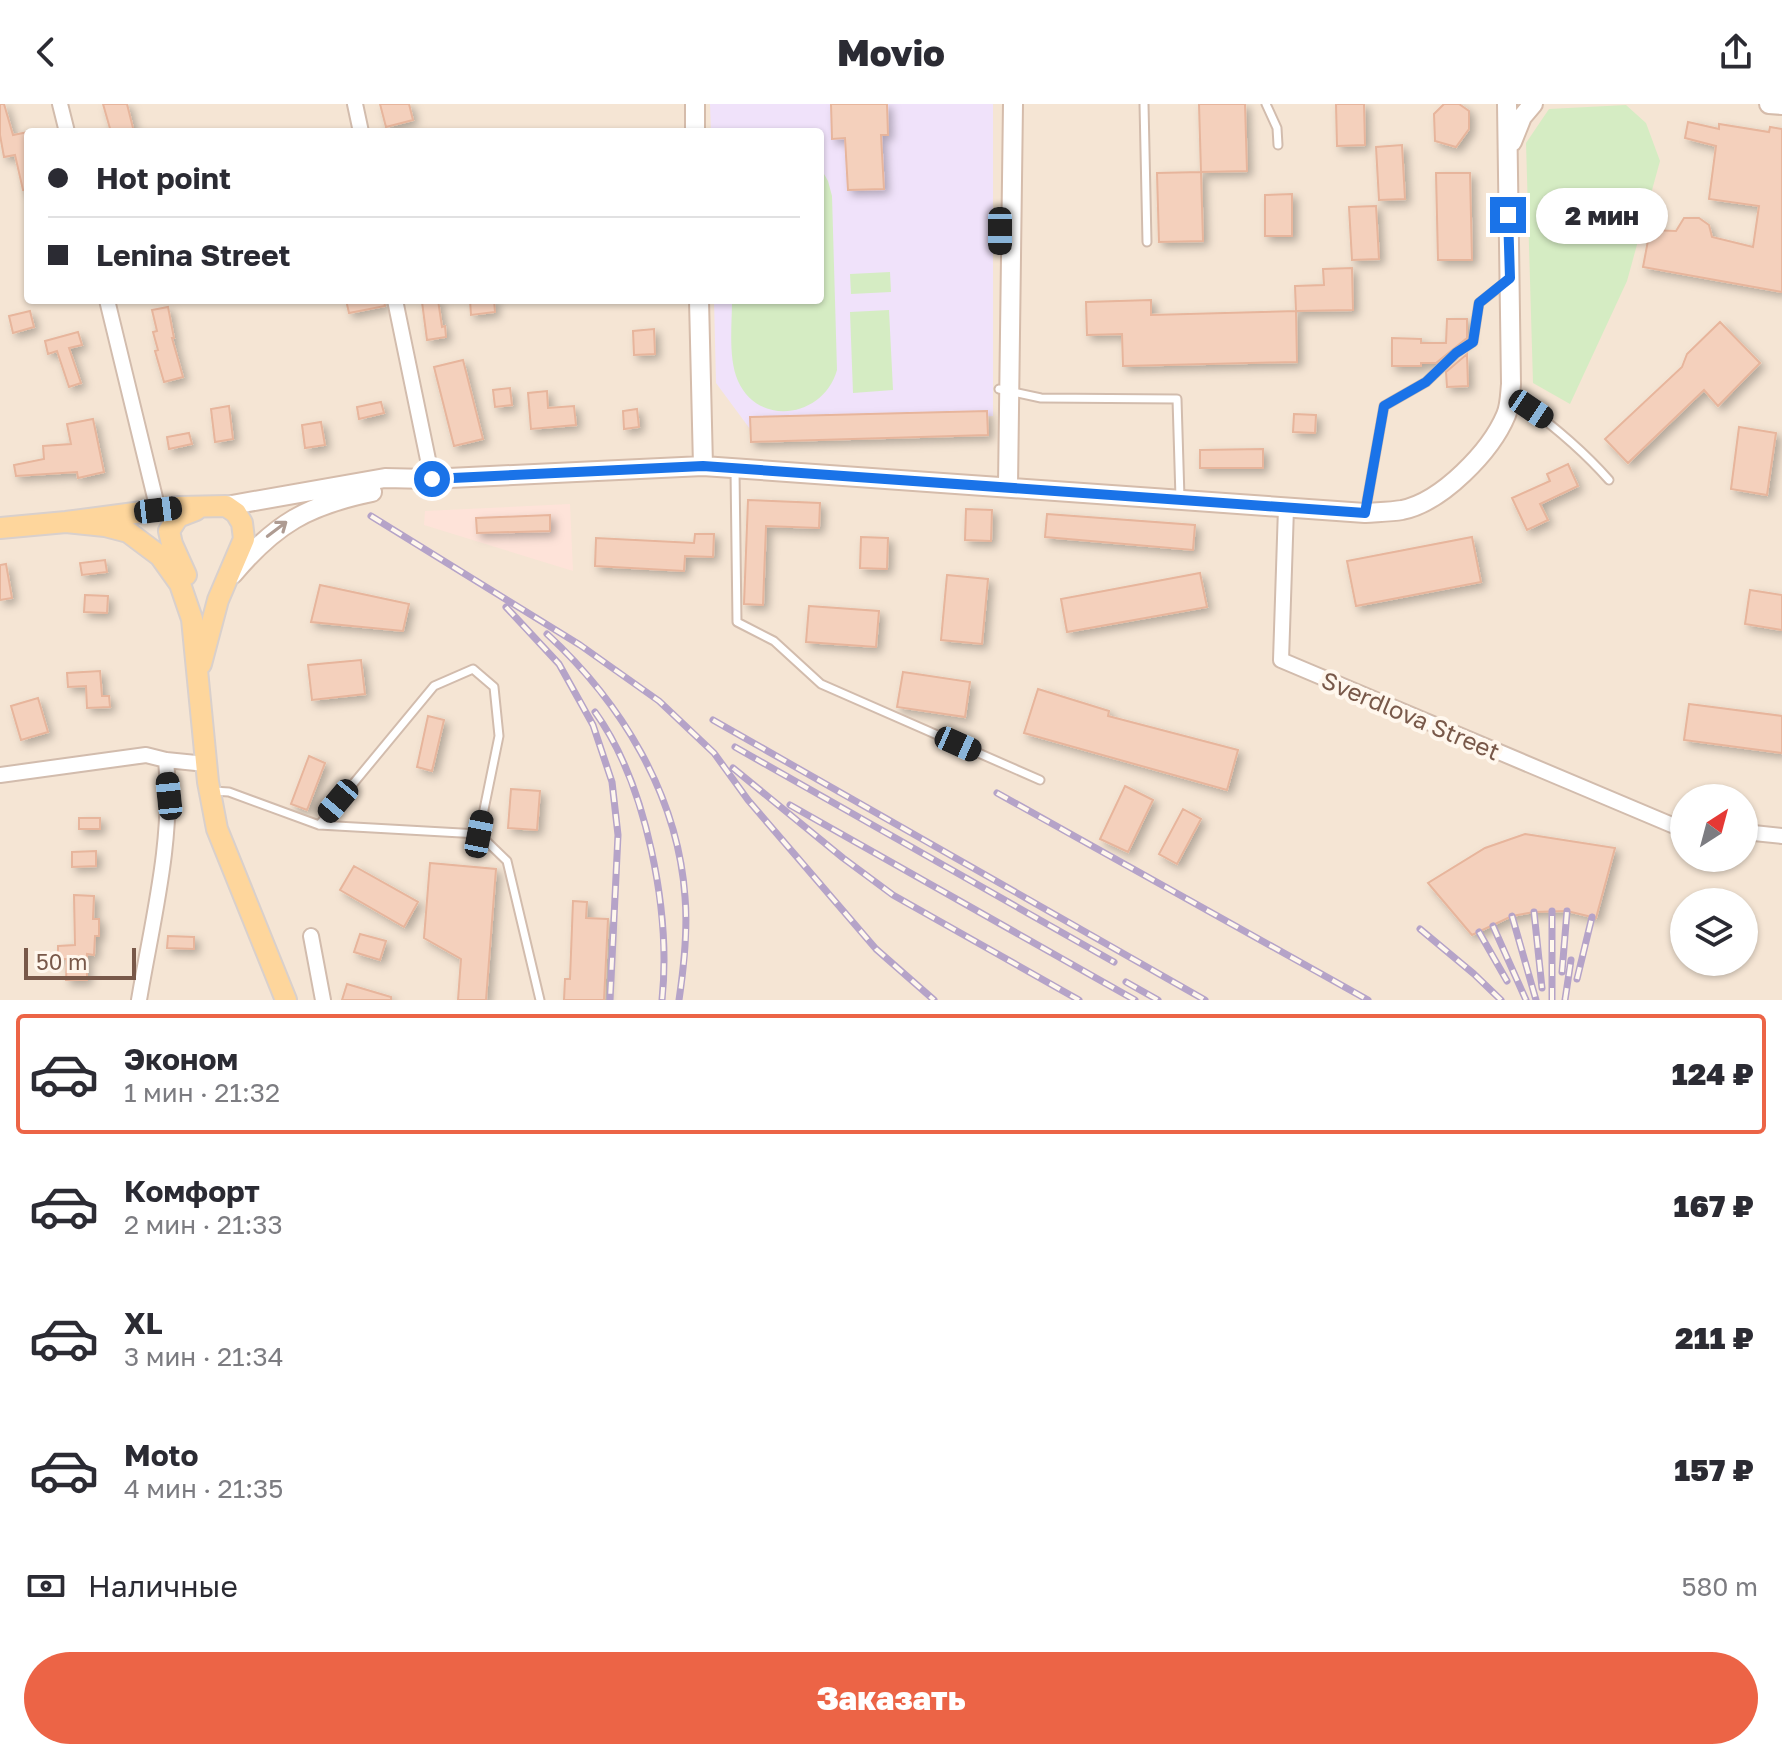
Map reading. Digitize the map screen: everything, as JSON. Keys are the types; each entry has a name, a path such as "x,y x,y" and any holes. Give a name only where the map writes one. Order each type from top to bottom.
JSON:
{"main road":[{"path":"695,104 695,128"},
{"path":"1001,104 1005,389"},
{"path":"1003,486 1013,104"},
{"path":"0,528 216,506 385,478 430,479 703,466 1365,513 1403,510 1424,502 1442,490 1479,456 1507,413 1510,394 1510,278 1507,104"},
{"path":"1507,152 1522,117 1533,104"},
{"path":"1769,104 1782,105"},
{"path":"699,304 703,466"},
{"path":"224,585 263,540 288,521 352,496 430,479"},
{"path":"199,676 210,623 242,548 244,532 239,517 216,506 178,517 169,531 190,585 206,764 217,829 286,1000"},
{"path":"66,522 117,529 149,547 176,576 192,619"}],"street":[{"path":"60,104 66,128"},
{"path":"355,104 360,128"},
{"path":"108,304 158,510"},
{"path":"396,304 430,479"},
{"name":"Sverdlova Street","path":"1286,508 1281,660 1670,824"},
{"path":"0,775 146,755 206,764"},
{"path":"139,1000 165,835 169,796 166,760"},
{"path":"1758,833 1782,836"},
{"path":"311,936 323,1000"}],"lane":[{"path":"1144,104 1147,242"},
{"path":"1266,104 1277,128 1278,145"},
{"path":"1365,513 1384,406 1426,382 1456,353 1473,342 1479,303 1510,278"},
{"path":"1005,389 1041,398 1177,399 1180,500"},
{"path":"1510,394 1553,424 1609,480"},
{"path":"735,468 737,622 774,641 821,684 1040,780"},
{"path":"319,825 434,686 473,669 494,687 499,736 479,834"},
{"path":"210,791 229,792 319,825 479,834 507,861 540,1000"}],"shaded area":[{"path":"0,104 1782,104 1782,1000 0,1000"},
{"path":"710,104 993,104 993,416 750,429 716,383 714,304 824,304 824,128 711,128"},
{"path":"570,504 573,571 424,525 425,511"}],"green space":[{"path":"1626,105 1646,123 1660,161 1627,281 1570,404 1533,383 1526,143 1549,109"},
{"path":"824,174 832,196 837,370 830,386 806,407 775,411 760,406 748,396 738,381 732,352 732,304 824,304"},
{"path":"890,272 891,292 851,294 850,274"},
{"path":"889,310 893,390 853,393 850,312"}],"building":[{"path":"0,104 4,104 13,135 24,133 24,190 15,155 4,157"},
{"path":"103,104 127,104 133,128 110,128"},
{"path":"380,104 409,104 413,120 386,127"},
{"path":"831,104 887,104 888,135 881,135 884,189 848,190 845,138 832,139"},
{"path":"1199,104 1245,104 1247,171 1201,172"},
{"path":"1336,104 1364,104 1365,145 1337,146"},
{"path":"1444,104 1459,104 1469,111 1469,129 1456,147 1435,141 1434,114"},
{"path":"1688,122 1719,129 1719,124 1769,132 1770,127 1782,129 1782,292 1643,267 1650,230 1676,231 1684,218 1699,218 1709,225 1712,237 1753,247 1759,206 1709,199 1716,146 1685,138"},
{"path":"1402,145 1405,199 1379,200 1376,147"},
{"path":"1201,172 1203,241 1159,242 1157,173"},
{"path":"1436,173 1470,173 1472,260 1438,260"},
{"path":"1292,194 1292,236 1265,236 1265,195"},
{"path":"1376,206 1379,259 1352,260 1349,207"},
{"path":"1352,268 1353,310 1296,311 1295,286 1324,285 1323,269"},
{"path":"1151,300 1151,315 1296,311 1297,362 1123,366 1122,334 1087,335 1086,302"},
{"path":"347,304 385,304 385,306 349,313"},
{"path":"422,304 439,304 446,337 427,340"},
{"path":"470,304 494,304 495,312 471,315"},
{"path":"168,307 172,338 183,377 164,382 155,351 158,350 153,332 157,331 152,310"},
{"path":"30,311 34,327 13,333 9,316"},
{"path":"1447,319 1467,319 1467,338 1436,363 1392,366 1392,338 1446,343"},
{"path":"1720,322 1760,363 1718,406 1704,390 1628,463 1605,439 1682,367 1687,354"},
{"path":"654,329 655,354 634,355 633,331"},
{"path":"78,332 82,345 69,348 81,383 69,387 57,351 48,354 45,341"},
{"path":"1467,354 1468,386 1447,387 1446,372"},
{"path":"463,360 483,439 454,446 434,367"},
{"path":"510,388 512,405 495,407 493,390"},
{"path":"547,391 548,408 574,406 576,425 531,429 528,393"},
{"path":"381,402 384,413 359,419 357,407"},
{"path":"229,406 233,439 215,442 211,409"},
{"path":"637,409 639,427 624,429 623,411"},
{"path":"987,411 988,435 751,442 750,417"},
{"path":"1294,414 1316,415 1315,433 1293,432"},
{"path":"93,419 104,472 78,478 77,472 16,476 14,465 44,459 43,446 71,444 67,424"},
{"path":"321,422 325,445 305,448 302,425"},
{"path":"1739,427 1776,433 1767,495 1731,489"},
{"path":"189,433 192,444 169,449 167,437"},
{"path":"1263,449 1263,468 1200,468 1200,450"},
{"path":"1568,464 1578,486 1540,504 1548,520 1527,530 1512,498 1550,481 1547,474"},
{"path":"748,500 820,503 819,528 766,526 763,605 744,604"},
{"path":"966,509 992,510 991,541 965,540"},
{"path":"1047,514 1195,525 1193,550 1045,537"},
{"path":"550,515 550,531 477,533 476,518"},
{"path":"695,534 714,534 713,557 685,556 684,571 595,566 596,538 694,543"},
{"path":"861,537 888,538 887,569 860,568"},
{"path":"1472,537 1481,582 1356,606 1347,561"},
{"path":"105,560 107,572 82,575 80,563"},
{"path":"6,564 12,598 0,600 0,565"},
{"path":"1200,573 1207,607 1067,632 1061,599"},
{"path":"947,575 988,579 982,644 941,640"},
{"path":"320,585 409,604 403,631 311,622"},
{"path":"1750,590 1782,595 1782,630 1745,624"},
{"path":"85,595 108,596 107,613 84,612"},
{"path":"809,606 879,611 876,647 806,642"},
{"path":"361,660 365,694 312,700 308,665"},
{"path":"100,671 102,696 109,696 110,707 87,708 86,686 68,687 67,673"},
{"path":"903,672 970,682 965,717 897,707"},
{"path":"1038,689 1109,711 1108,716 1238,750 1227,790 1024,733"},
{"path":"38,698 48,732 21,740 11,706"},
{"path":"1689,704 1782,716 1782,753 1684,740"},
{"path":"428,716 444,720 432,771 417,767"},
{"path":"309,756 325,763 307,810 291,804"},
{"path":"1125,786 1153,800 1128,852 1100,839"},
{"path":"511,789 540,791 537,830 508,828"},
{"path":"1183,809 1201,819 1177,864 1159,854"},
{"path":"79,818 100,818 100,829 79,829"},
{"path":"1525,834 1615,848 1596,918 1567,911 1534,912 1512,916 1472,935 1428,883 1485,848"},
{"path":"96,851 96,866 72,867 72,852"},
{"path":"430,863 496,869 486,1000 458,1000 461,959 424,938"},
{"path":"354,866 418,902 404,927 340,890"},
{"path":"74,895 94,896 93,919 99,919 94,955 87,954 87,980 66,980 67,959 58,959 58,946 75,945"},
{"path":"573,901 587,902 586,918 608,919 604,1000 564,1000 565,979 570,979"},
{"path":"360,934 386,941 380,960 354,952"},
{"path":"168,936 194,937 194,949 167,948"},
{"path":"347,984 391,997 391,1000 342,1000"}],"railway":[{"path":"371,516 580,645 659,701 714,753 748,800 876,949 934,1000"},
{"path":"506,607 559,664 593,725 612,782 618,835 610,1000"},
{"path":"547,634 599,689 621,720 658,787 671,822 680,859 686,910 679,1000"},
{"path":"595,712 629,775 651,850 663,928 662,1000"},
{"path":"713,720 1205,1000"},
{"path":"735,747 1114,962"},
{"path":"733,768 893,895 1079,1000"},
{"path":"997,793 1368,1000"},
{"path":"790,805 1135,1000"},
{"path":"1552,911 1552,1000"},
{"path":"1562,972 1567,911"},
{"path":"1534,912 1542,988"},
{"path":"1512,916 1536,1000"},
{"path":"1577,979 1592,917"},
{"path":"1493,926 1526,1000"},
{"path":"1420,929 1501,1000"},
{"path":"1479,932 1507,981"},
{"path":"1565,1000 1571,960"},
{"path":"1126,982 1158,1000"}],"route":[{"path":"432,479 703,466 1365,513 1384,406 1426,382 1456,353 1473,342 1479,303 1510,278 1508,215"}]}
